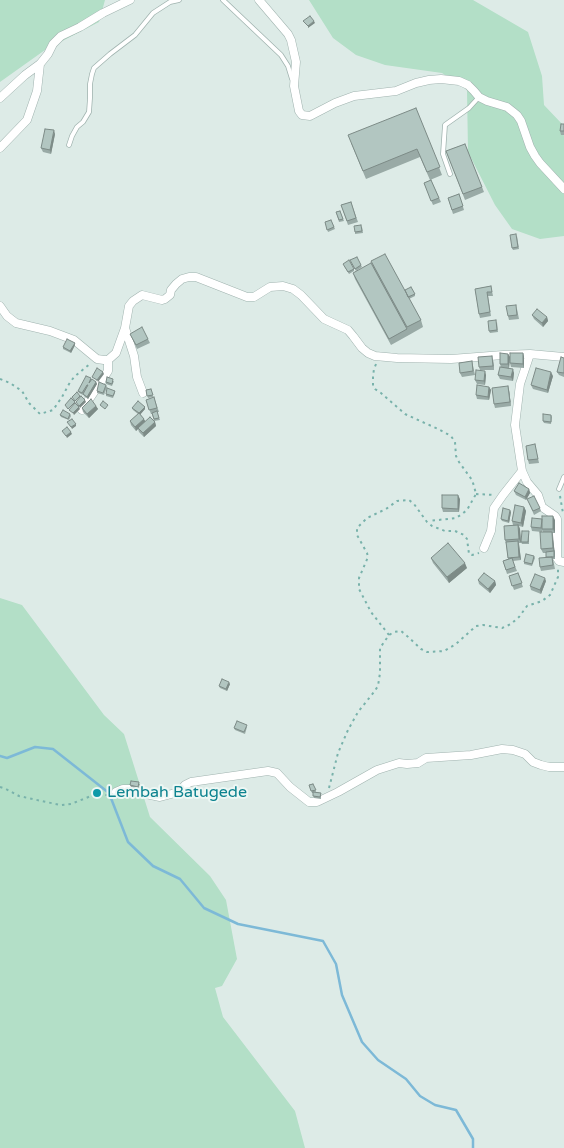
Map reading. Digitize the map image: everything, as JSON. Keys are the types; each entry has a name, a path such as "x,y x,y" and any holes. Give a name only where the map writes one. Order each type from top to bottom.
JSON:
{"street":[{"path":"0,98 40,64 53,44 61,36 130,0"},
{"path":"259,0 291,40 296,62 294,86 299,110 302,115 314,114 354,96 396,91 429,80 460,81 468,85 479,97 507,107 517,115 535,156 564,189"},
{"path":"0,148 27,120 37,90 40,64"},
{"path":"0,306 16,324 50,331 74,340 97,359 108,360 116,353 125,328 129,306 133,300 138,296 162,300 170,295 176,284 189,277 196,277 247,297 254,296 270,287 288,287 297,292 324,319 348,330 362,348 375,356 386,358 451,359 530,354 564,357"},
{"path":"125,328 134,356 137,377 143,393"},
{"path":"530,354 520,384 515,425 522,471 527,482 538,495 542,507 555,516 557,558 561,561"},
{"path":"82,410 108,371 108,360"},
{"path":"484,548 491,531 494,508 522,471"},
{"path":"116,792 123,789 132,789 160,797 179,792 185,785 191,782 268,771 276,773 309,802 318,802 377,770 398,763 418,763 426,758 471,755 502,749 526,754 533,762 541,765 564,767"}],"lane":[{"path":"69,144 77,127 88,112 94,68 135,35 153,13 170,2 179,0"},
{"path":"223,0 277,51 291,72 294,86"},
{"path":"450,174 443,154 445,125 469,108 479,97"},
{"path":"560,489 564,477"}],"path":[{"path":"386,358 377,363 374,369 373,386 405,414 451,436 456,442 456,456 472,480 476,494 467,510 456,518 427,522"},
{"path":"0,379 22,391 29,403 40,414 53,410 74,377 97,359"},
{"path":"560,489 564,515"},
{"path":"476,494 503,495"},
{"path":"389,634 371,612 359,589 359,578 368,553 357,535 358,528 367,518 400,500 409,500 432,526 464,535 467,540 469,554 478,553 484,548"},
{"path":"327,798 338,753 348,730 358,712 378,686 380,648 389,634 401,631 421,649 427,652 434,652 450,648 476,626 483,625 502,628 511,624 528,606 542,601 550,595 558,576 561,561"},
{"path":"0,787 19,796 61,805 71,804 96,794 106,795"}],"green space":[{"path":"0,0 105,0 99,22 45,50 0,82"},
{"path":"309,0 473,0 528,32 542,76 544,105 563,125 564,236 540,239 512,229 495,205 468,152 467,90 442,73 385,65 356,55 333,38"},
{"path":"0,598 22,605 104,715 124,734 150,817 210,876 226,900 237,959 222,986 215,988 223,1017 295,1111 305,1148 0,1148"}],"building":[{"path":"310,16 314,21 308,26 303,21"},
{"path":"416,108 440,167 427,172 417,149 363,171 348,135"},
{"path":"561,124 564,124 564,131 560,131"},
{"path":"45,129 54,130 50,150 41,148"},
{"path":"465,144 482,187 463,194 446,151"},
{"path":"431,180 439,198 431,201 424,183"},
{"path":"459,194 463,206 452,210 448,198"},
{"path":"351,202 356,218 347,221 341,205"},
{"path":"340,211 343,219 339,220 336,212"},
{"path":"331,220 334,227 327,230 325,222"},
{"path":"361,225 362,231 355,232 354,226"},
{"path":"516,234 518,247 512,248 510,235"},
{"path":"385,254 421,320 407,327 371,261"},
{"path":"357,257 361,265 355,269 350,260"},
{"path":"349,260 354,269 348,272 343,264"},
{"path":"371,263 407,329 389,339 353,273"},
{"path":"491,286 492,292 487,292 490,312 479,314 475,289"},
{"path":"411,287 415,294 408,297 405,290"},
{"path":"516,305 517,315 508,316 506,306"},
{"path":"537,309 547,317 542,323 532,315"},
{"path":"496,320 497,330 489,331 488,321"},
{"path":"142,327 148,339 136,345 130,334"},
{"path":"67,339 75,343 70,351 63,347"},
{"path":"500,353 508,354 508,364 500,364"},
{"path":"510,353 523,353 523,364 510,363"},
{"path":"492,356 493,366 479,367 478,357"},
{"path":"561,357 564,358 564,373 557,372"},
{"path":"472,361 473,371 460,373 459,363"},
{"path":"500,367 513,369 511,377 498,375"},
{"path":"97,368 103,372 97,380 92,377"},
{"path":"536,368 551,372 547,390 531,385"},
{"path":"476,370 485,371 484,381 475,380"},
{"path":"86,376 91,378 89,383 92,379 96,382 87,397 83,394 88,385 82,393 78,391"},
{"path":"107,377 113,379 112,384 106,382"},
{"path":"99,382 106,385 103,393 97,391"},
{"path":"477,385 489,387 488,397 476,395"},
{"path":"508,386 510,402 494,404 492,388"},
{"path":"107,388 115,391 113,396 106,394"},
{"path":"151,389 153,395 147,396 146,390"},
{"path":"77,392 80,396 75,401 72,397"},
{"path":"81,396 85,400 79,406 76,402"},
{"path":"154,397 157,408 149,410 146,400"},
{"path":"71,398 75,402 68,409 65,405"},
{"path":"91,399 96,406 87,414 82,408"},
{"path":"103,401 108,405 105,409 100,405"},
{"path":"138,401 145,407 139,413 132,408"},
{"path":"75,403 79,407 73,413 69,410"},
{"path":"63,410 70,414 68,419 60,415"},
{"path":"157,411 159,418 154,419 152,413"},
{"path":"139,413 144,419 135,427 130,421"},
{"path":"543,414 551,415 551,422 543,421"},
{"path":"150,417 155,422 143,433 138,428"},
{"path":"72,419 76,424 71,427 67,422"},
{"path":"67,427 71,432 66,436 62,431"},
{"path":"535,444 538,459 528,460 526,446"},
{"path":"519,483 529,489 525,497 514,491"},
{"path":"442,495 458,495 458,509 442,508"},
{"path":"534,496 540,508 533,511 527,499"},
{"path":"515,505 524,507 521,523 512,521"},
{"path":"503,508 510,510 508,521 501,519"},
{"path":"542,516 553,516 553,529 542,529"},
{"path":"532,518 542,519 541,528 531,527"},
{"path":"518,525 519,539 505,540 504,526"},
{"path":"522,531 529,531 528,542 521,542"},
{"path":"540,532 552,532 553,548 541,549"},
{"path":"518,541 519,557 508,558 506,542"},
{"path":"448,543 465,563 447,577 431,558"},
{"path":"554,551 554,557 546,557 546,552"},
{"path":"526,554 534,556 532,564 524,562"},
{"path":"552,557 553,565 540,567 539,558"},
{"path":"512,558 515,567 506,570 503,561"},
{"path":"484,573 495,581 488,589 478,580"},
{"path":"518,573 522,583 512,586 509,576"},
{"path":"535,574 545,578 540,590 530,586"},
{"path":"222,679 229,682 226,689 219,686"},
{"path":"237,721 247,725 244,732 234,728"},
{"path":"131,781 139,782 138,787 130,785"},
{"path":"313,784 316,790 311,791 309,785"},
{"path":"313,792 321,793 320,797 313,796"}],"waterway":[{"path":"0,756 7,758 35,747 53,749 109,793 128,842 153,866 180,879 204,908 238,924 323,941 336,964 342,995 362,1042 378,1060 406,1079 420,1096 435,1105 456,1110 473,1139 473,1148"}],"place":[{"name":"Lembah Batugede","path":"97,793"}]}
